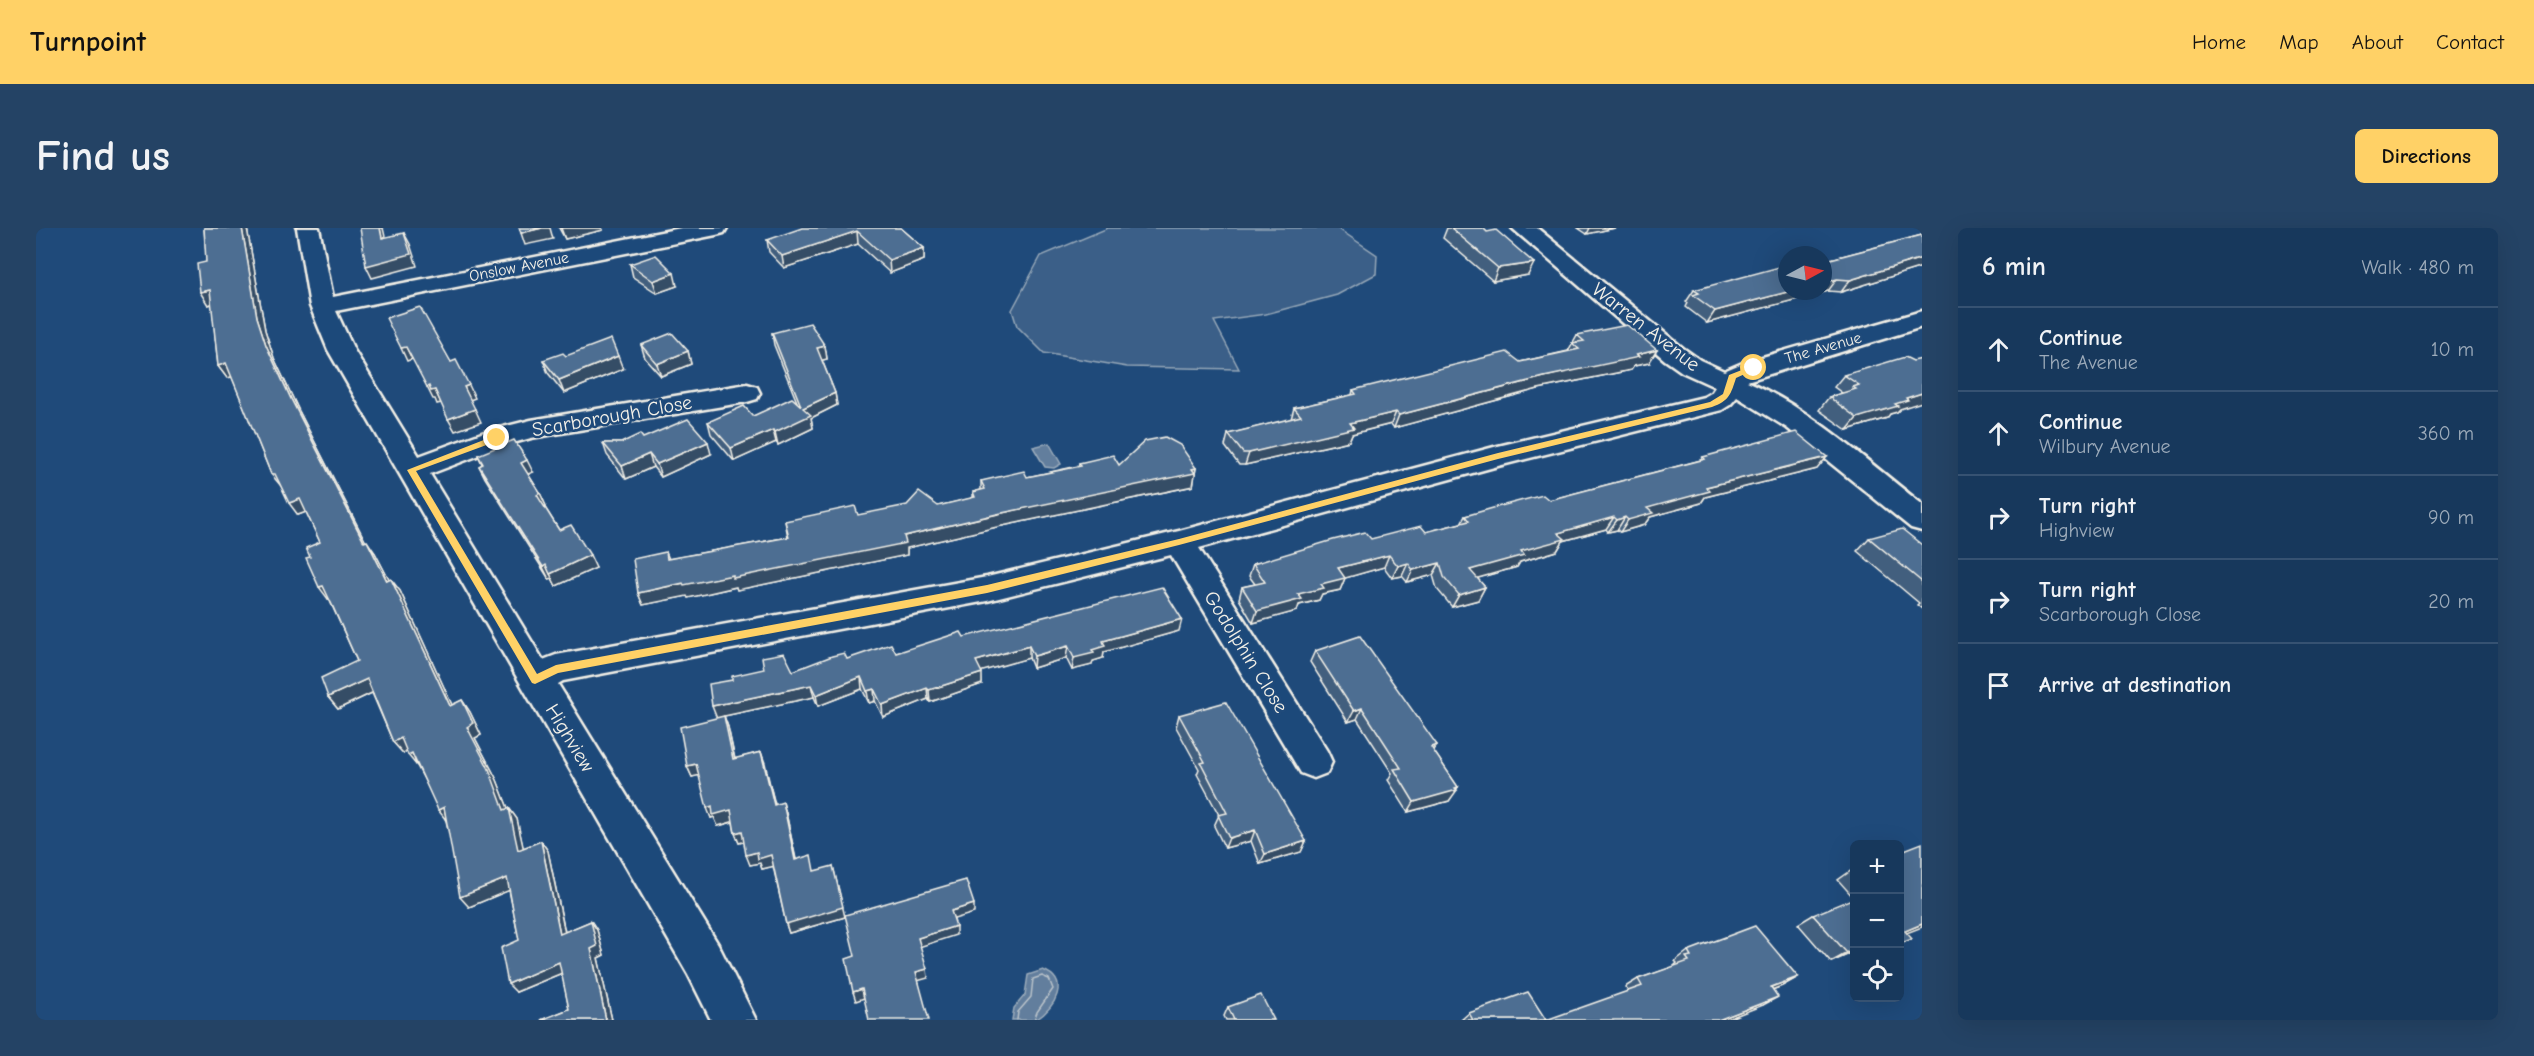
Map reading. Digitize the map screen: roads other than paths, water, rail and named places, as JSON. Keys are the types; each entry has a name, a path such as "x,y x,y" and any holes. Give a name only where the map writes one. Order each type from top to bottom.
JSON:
{"street":[{"name":"Highview","path":"308,228 322,306 341,350 535,680 703,959 734,1020"},
{"name":"Onslow Avenue","path":"322,306 716,228"},
{"name":"Warren Avenue","path":"1523,228 1674,354 1691,366 1754,394 1797,422 1922,520"},
{"name":"The Avenue","path":"535,680 556,669 987,589 1179,542 1498,456 1712,404 1723,400 1727,395 1732,377 1754,368 1922,319"},
{"name":"Scarborough Close","path":"411,470 497,438 531,429 747,393"},
{"name":"Godolphin Close","path":"1179,542 1314,762"}],"water":[{"path":"1049,443 1061,464 1054,468 1045,467 1033,447"},
{"path":"1043,970 1052,975 1056,981 1058,987 1054,1001 1036,1020 1012,1020 1014,1008 1025,995 1028,975"}]}
